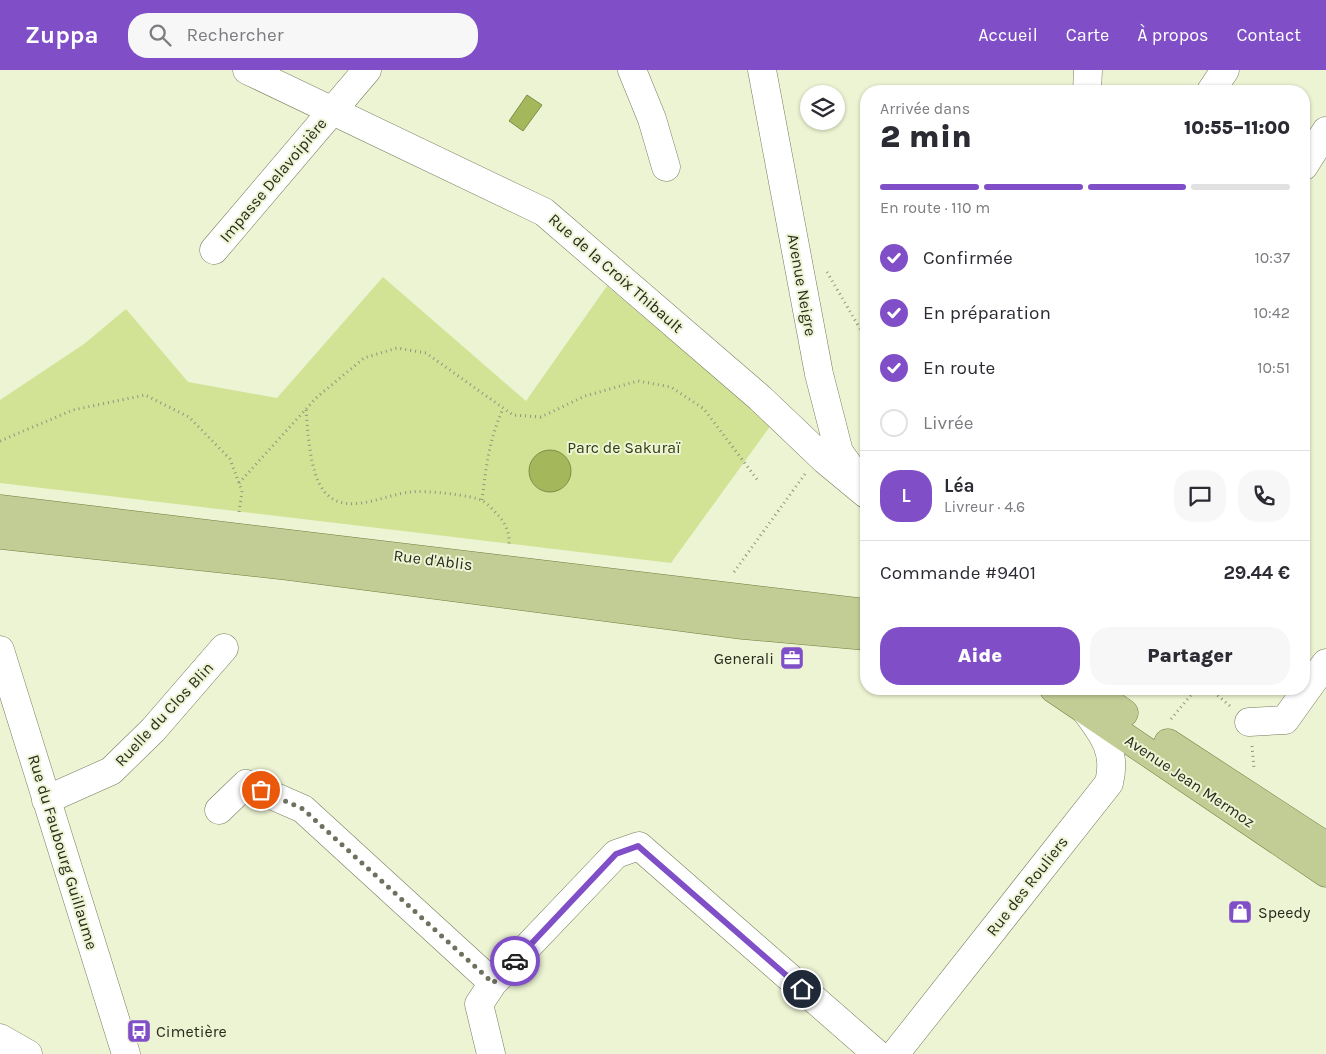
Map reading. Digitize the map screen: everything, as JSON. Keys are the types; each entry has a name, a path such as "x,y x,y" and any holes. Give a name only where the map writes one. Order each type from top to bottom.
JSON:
{"main road":[{"name":"Rue d'Ablis","path":"0,508 860,619"},
{"name":"Rue d'Ablis","path":"0,535 289,566 743,625 860,620"},
{"name":"Avenue Jean Mermoz","path":"1087,698 1170,744 1326,846"},
{"name":"Avenue Jean Mermoz","path":"1087,698 1326,873"}],"street":[{"name":"Rue de la Croix Thibault","path":"247,70 544,212 760,398 825,460 860,489"},
{"name":"Impasse Delavoipière","path":"214,250 367,70"},
{"path":"632,70 652,119 666,167"},
{"name":"Avenue Neigre","path":"762,70 819,374 839,452 860,482"},
{"path":"1087,85 1088,70"},
{"path":"1215,85 1225,70"},
{"path":"1310,156 1326,131"},
{"name":"Ruelle du Clos Blin","path":"46,800 111,771 152,730 224,648"},
{"name":"Rue du Faubourg Guillaume","path":"0,650 126,1054"},
{"path":"1310,685 1326,663"},
{"path":"1249,722 1285,720 1303,695"},
{"name":"Rue des Rouliers","path":"895,1054 1109,783 1112,769 1110,751 1087,698"},
{"path":"219,810 246,784 303,809 493,983"},
{"path":"490,1054 480,1004 493,983 616,854 638,846 877,1054"},
{"path":"0,1038 28,1054"}],"path":[{"path":"239,483 306,410 364,358 397,348 426,353 513,415 541,417 585,396 638,381 671,387 704,409 759,482"},
{"path":"0,441 73,410 144,395 189,417 230,459 242,491 238,522"},
{"path":"482,500 488,449 495,427 504,409"},
{"path":"306,410 311,460 324,492 342,503 368,502 411,492 442,493 482,500 498,516 508,531 508,548"},
{"path":"736,571 808,469"},
{"path":"1165,726 1191,695"},
{"path":"1217,695 1249,722 1255,773"}],"green space":[{"name":"Parc de Sakuraï","path":"383,277 526,401 607,286 771,425 671,563 0,483 0,400 84,344 126,309 188,382 277,398"}],"shaded area":[{"path":"527,95 542,105 523,131 509,121"},
{"path":"550,450 565,456 571,471 565,486 550,492 535,486 529,471 535,456"}],"way so far":[{"path":"261,790 303,809 493,983 515,961"}],"place":[{"name":"Generali","path":"792,658"},
{"name":"Speedy","path":"1240,912"},
{"name":"Cimetière","path":"139,1031"}],"route":[{"path":"515,961 616,854 638,846 802,989"}]}
